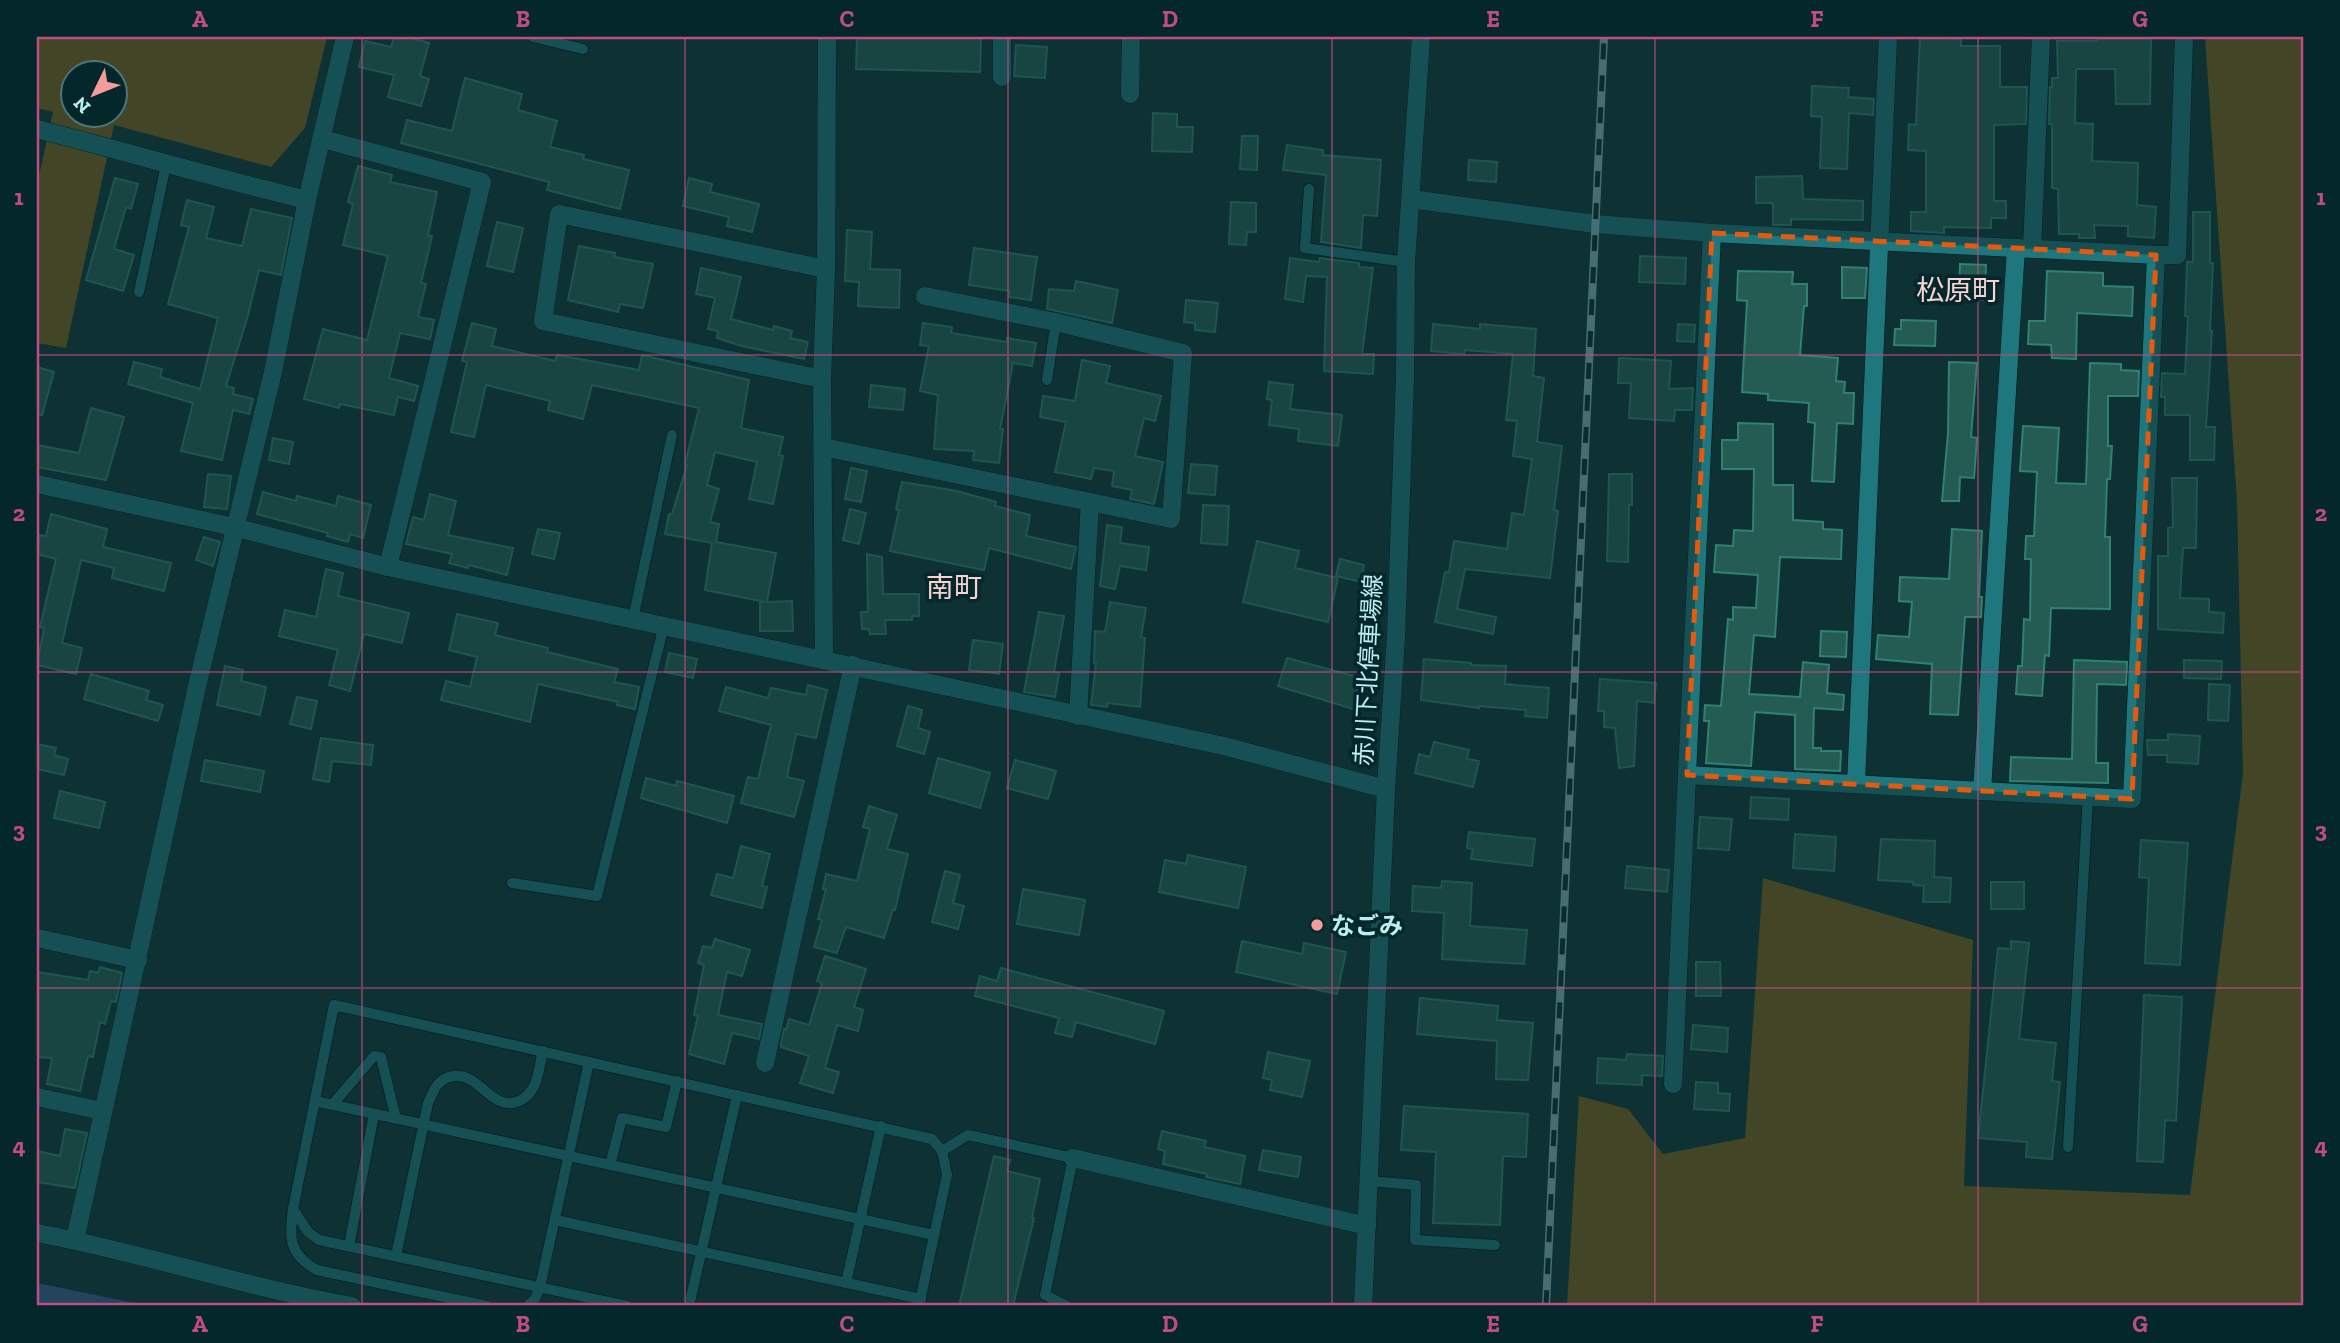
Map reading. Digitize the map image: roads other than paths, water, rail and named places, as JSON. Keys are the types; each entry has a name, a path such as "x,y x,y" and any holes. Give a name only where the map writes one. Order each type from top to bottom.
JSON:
{"street":[{"path":"75,1240 234,527 273,372 307,200 345,37"},
{"path":"824,659 822,379 826,269 827,37"},
{"path":"1002,37 1002,77"},
{"path":"1130,94 1131,37"},
{"name":"赤川下北停車場線","path":"1363,1306 1386,789 1396,636 1406,262 1421,37"},
{"path":"1856,784 1888,37"},
{"path":"1982,791 2041,37"},
{"path":"1412,199 1595,224 1712,233 2177,255 2184,37"},
{"path":"37,129 307,200"},
{"path":"323,139 482,182 388,567"},
{"path":"822,379 543,321 559,214 826,269"},
{"path":"1674,1084 1712,233"},
{"path":"1688,775 2132,799 2156,254"},
{"path":"823,447 1171,519 1183,354 1056,322 925,296"},
{"path":"37,485 234,527 388,567 1224,746 1386,789"},
{"path":"1078,716 1090,502"},
{"path":"765,1063 853,665"},
{"path":"37,938 138,960"},
{"path":"37,1097 102,1111"},
{"path":"1073,1158 1367,1227"},
{"path":"37,1233 75,1240 283,1293 352,1306"}],"lane":[{"path":"533,37 583,49"},
{"path":"139,292 166,165"},
{"path":"1309,189 1304,248 1406,262"},
{"path":"1047,380 1056,322"},
{"path":"634,619 672,435"},
{"path":"512,883 597,896 664,625"},
{"path":"2068,1147 2088,797"},
{"path":"488,1306 317,1270 305,1264 292,1243 290,1234 293,1209 334,1005 932,1139 942,1151 947,1175 920,1303 846,1283 555,1220"},
{"path":"396,1256 423,1125 435,1087 444,1077 459,1075 471,1078 491,1098 504,1103 517,1102 528,1096 535,1084 543,1051"},
{"path":"332,1105 374,1055 381,1057 396,1119"},
{"path":"527,1306 535,1299 540,1287 590,1062"},
{"path":"610,1165 622,1118 666,1127 677,1081"},
{"path":"689,1306 737,1094"},
{"path":"315,1101 934,1235"},
{"path":"349,1246 374,1114"},
{"path":"846,1283 881,1126"},
{"path":"942,1151 968,1135 1073,1158 1045,1295 1066,1306"},
{"path":"1369,1181 1416,1185 1415,1240 1495,1245"},
{"path":"293,1209 308,1232 320,1240 627,1306"}],"water":[{"path":"37,1283 149,1306 37,1306"}],"railway":[{"path":"1546,1306 1604,37"}],"place":[{"name":"なごみ","path":"1317,925"}],"district":[{"name":"松原町","path":"1958,290"},
{"name":"南町","path":"954,587"}]}
